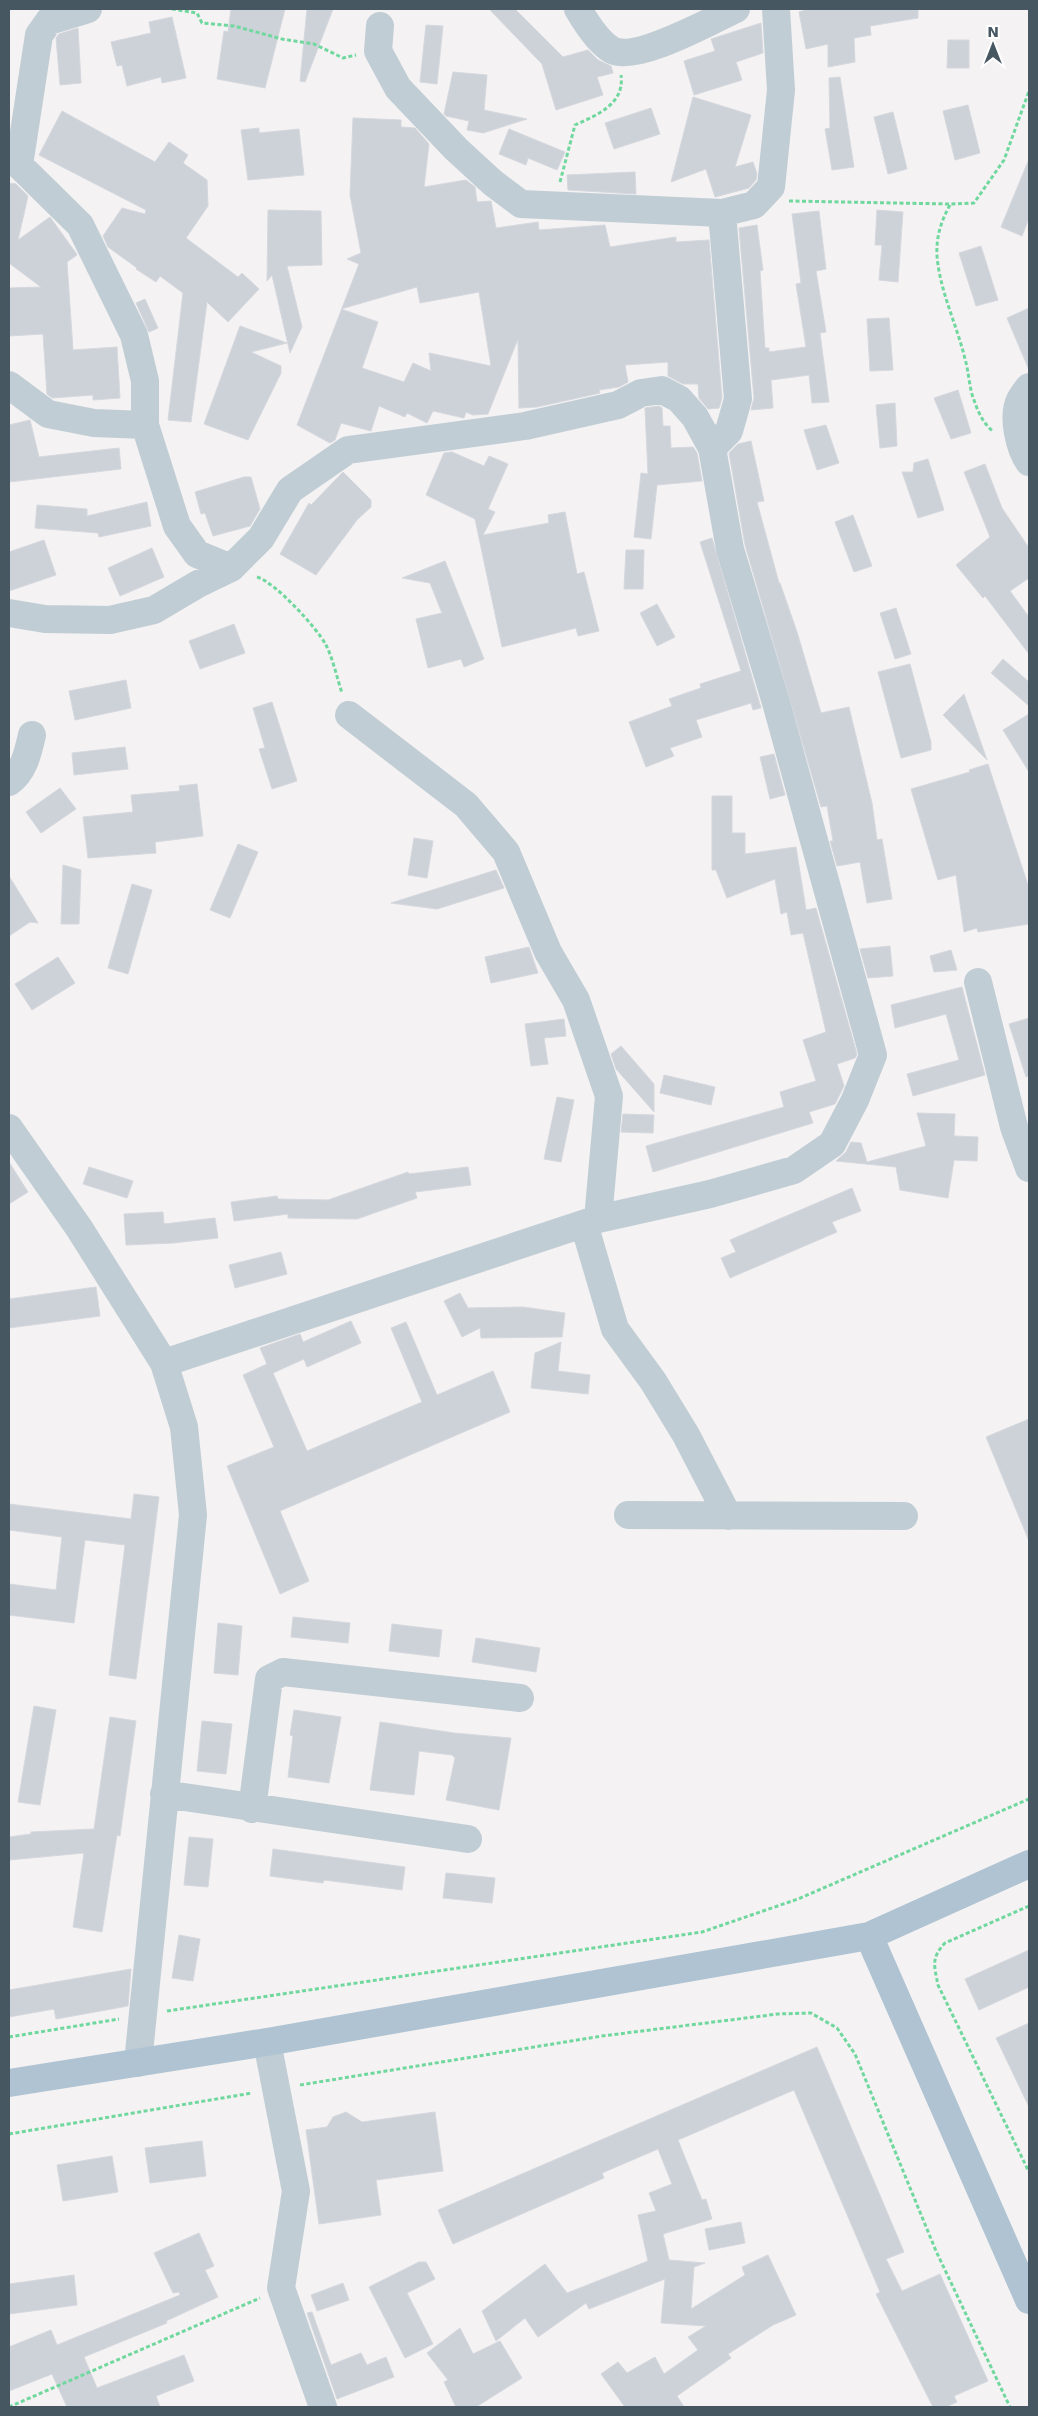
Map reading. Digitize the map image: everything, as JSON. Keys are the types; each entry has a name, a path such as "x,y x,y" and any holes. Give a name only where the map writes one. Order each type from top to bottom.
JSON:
{"main road":[{"path":"9,2083 267,2042 869,1936 1029,1864"},
{"path":"869,1936 1029,2300"}],"street":[{"path":"88,9 49,21 39,35 14,162 80,224 134,336 145,381 145,425 177,526 197,554 231,568"},
{"path":"578,9 586,24 612,50 628,53 672,41 736,9"},
{"path":"379,39 398,88 456,149 521,204 554,207 722,213 754,205 771,187 781,90 776,9"},
{"path":"712,448 729,431 738,399 722,213"},
{"path":"9,385 48,414 94,424 145,425"},
{"path":"1025,456 1018,430 1019,401 1029,387"},
{"path":"9,613 45,619 110,620 154,610 198,584 231,568 261,538 290,490 348,450 525,426 618,405 641,393 662,390 679,399 695,417 712,448 730,549 777,706 826,890 873,1055 855,1100 832,1144 794,1170 710,1194 591,1222 164,1363"},
{"path":"349,715 466,805 506,852 548,952 576,1000 609,1096 591,1222 615,1329 653,1381 686,1435 728,1516"},
{"path":"9,782 16,778 26,760 32,735"},
{"path":"978,982 1014,1127 1029,1168"},
{"path":"9,1128 79,1228 164,1363 184,1427 193,1515 138,2063"},
{"path":"628,1514 904,1516"},
{"path":"252,1809 269,1679 283,1672 520,1698"},
{"path":"164,1794 252,1809 468,1839"},
{"path":"267,2042 296,2191 281,2288 323,2407"}],"path":[{"path":"172,9 197,13 202,24 234,26 282,39 314,44 343,58 379,39"},
{"path":"554,207 575,125 603,112 618,97 622,85 618,51"},
{"path":"754,205 794,200 974,203 1004,160 1029,91"},
{"path":"950,204 943,217 938,236 938,256 948,306 965,358 973,399 986,427 1025,456"},
{"path":"231,568 267,580 293,605 326,645 349,715"},
{"path":"9,2037 142,2015 702,1932 798,1900 1029,1799"},
{"path":"1029,1906 945,1943 936,1954 934,1968 938,1984 1029,2172"},
{"path":"9,2134 602,2036 778,2014 811,2012 837,2028 855,2054 936,2251 1010,2407"},
{"path":"9,2407 281,2288"}],"building":[{"path":"231,9 285,9 265,88 217,79 224,31 228,32"},
{"path":"307,9 333,9 305,82 300,81"},
{"path":"489,9 515,9 563,57 588,50 598,60 611,66 613,73 597,77 603,95 556,110 542,64"},
{"path":"809,9 918,9 918,18 870,26 871,35 854,38 855,62 828,67 828,44 806,49 799,12"},
{"path":"172,17 186,78 162,83 161,77 127,86 122,65 117,66 111,42 151,33 149,22"},
{"path":"761,23 763,53 736,62 742,80 694,95 684,61 715,51 711,39"},
{"path":"426,25 443,26 437,84 420,82"},
{"path":"78,28 81,83 60,85 56,38 59,34"},
{"path":"948,40 969,40 969,68 947,68"},
{"path":"453,72 487,75 484,110 527,119 483,133 467,130 469,121 444,114"},
{"path":"840,77 854,167 832,170 825,129 830,128 829,78"},
{"path":"693,97 751,115 735,167 753,162 757,174 756,180 749,188 715,197 706,169 671,182"},
{"path":"968,105 980,153 955,160 943,111"},
{"path":"651,108 660,134 614,149 605,123"},
{"path":"62,111 155,162 169,142 188,155 183,163 207,180 208,206 186,238 238,277 242,273 259,289 228,322 207,302 191,422 168,420 183,293 160,276 156,282 136,269 108,247 103,236 122,208 145,214 146,210 39,155"},
{"path":"893,112 907,169 888,174 874,117"},
{"path":"353,118 401,120 401,127 415,128 429,144 424,187 466,180 475,187 477,202 491,201 496,228 538,222 539,230 605,225 610,247 676,237 676,242 709,240 722,398 719,408 708,409 699,398 698,384 683,384 668,376 668,362 625,365 628,382 619,387 599,390 600,393 537,407 519,408 518,339 488,414 473,415 466,412 464,418 433,411 427,423 407,413 405,417 379,406 371,431 341,423 335,440 330,443 297,425 359,264 347,259 361,253 350,195","holes":["417,287 420,303 479,292 491,366 429,353 431,371 413,363 404,382 362,368 378,322 342,309"]},
{"path":"259,128 259,133 299,129 304,175 248,180 241,130"},
{"path":"509,129 565,152 557,170 528,158 526,165 499,154"},
{"path":"1029,159 1029,218 1022,236 1001,227"},
{"path":"635,172 636,194 568,190 567,175"},
{"path":"9,183 16,184 28,196 18,240 50,217 76,253 77,255 67,262 73,350 117,347 120,398 93,400 93,395 52,398 47,394 43,334 9,336 9,288 41,287 9,263"},
{"path":"268,210 321,211 322,265 287,266 302,327 290,353 272,275 267,281"},
{"path":"877,210 903,212 898,282 879,280 882,245 875,245"},
{"path":"819,211 826,269 816,271 826,332 820,333 829,402 812,403 809,375 771,380 773,408 751,410 754,398 739,228 757,225 763,270 760,271 765,348 769,348 769,352 806,347 796,284 801,283 792,214"},
{"path":"981,246 998,300 976,306 959,253"},
{"path":"145,299 158,328 149,332 136,303"},
{"path":"1029,308 1029,370 1007,318"},
{"path":"889,318 893,370 870,371 867,319"},
{"path":"240,326 287,343 251,352 281,366 281,373 248,440 204,424"},
{"path":"958,390 971,433 951,439 934,398"},
{"path":"895,403 897,446 880,448 876,405"},
{"path":"659,406 662,408 663,426 670,426 671,448 693,447 697,453 702,481 657,485 651,539 634,537 641,473 648,474 645,408"},
{"path":"30,420 39,457 119,448 121,469 9,482 9,425"},
{"path":"826,425 839,463 817,470 804,430"},
{"path":"751,441 764,501 757,502 779,583 797,632 821,713 849,707 872,803 877,840 882,839 892,899 867,903 860,862 837,866 830,841 833,841 827,806 821,807 745,545 729,453 738,444"},
{"path":"452,452 484,466 489,456 508,464 488,509 495,512 483,535 549,523 548,515 565,512 577,574 584,572 599,631 578,636 576,628 502,647 475,519 426,495 444,453"},
{"path":"928,459 944,510 918,518 902,472 913,472 914,463"},
{"path":"985,464 1002,508 1029,548 1029,578 1010,591 1029,617 1029,654 985,596 983,598 956,565 990,537 964,472"},
{"path":"343,472 371,500 371,507 357,520 316,575 280,554 309,503 311,505"},
{"path":"244,477 251,477 260,509 250,526 213,536 205,513 201,514 195,492"},
{"path":"147,502 151,526 99,537 98,533 35,528 37,505 87,509 87,516"},
{"path":"853,515 872,566 854,572 835,522"},
{"path":"712,538 761,708 753,710 751,703 696,720 702,737 670,748 674,756 646,767 629,722 672,706 669,699 701,688 700,684 741,671 700,542"},
{"path":"44,540 56,575 9,591 9,552"},
{"path":"152,548 164,577 120,596 108,568"},
{"path":"626,550 644,550 643,589 624,589"},
{"path":"445,561 484,659 464,667 461,659 428,668 416,619 442,613 430,583 402,578"},
{"path":"657,604 675,637 657,646 640,613"},
{"path":"896,608 911,654 895,659 880,613"},
{"path":"234,624 245,653 200,669 189,641"},
{"path":"1003,659 1029,682 1029,706 991,673"},
{"path":"910,664 931,742 931,750 901,758 878,672"},
{"path":"126,680 131,708 75,720 69,691"},
{"path":"964,694 987,760 943,715"},
{"path":"272,702 297,781 272,789 259,749 265,748 253,708"},
{"path":"1029,714 1029,772 1003,730"},
{"path":"125,747 128,769 74,775 72,753"},
{"path":"774,754 785,795 770,799 760,757"},
{"path":"988,764 1029,888 1029,924 978,932 977,928 964,932 956,875 938,880 911,789 970,772 969,770"},
{"path":"197,784 203,836 155,842 156,853 88,858 83,817 133,812 131,795 180,791 179,786"},
{"path":"60,788 76,809 41,833 26,812"},
{"path":"712,796 732,796 732,833 745,833 745,854 796,847 806,910 816,908 857,1054 855,1058 837,1064 844,1086 835,1104 809,1112 813,1123 653,1172 646,1146 784,1107 780,1092 816,1081 803,1040 826,1032 803,933 791,935 787,912 781,914 775,879 727,898 716,870 712,870"},
{"path":"414,838 433,841 427,878 408,875"},
{"path":"238,844 258,852 230,918 210,910"},
{"path":"63,865 81,870 79,924 61,924"},
{"path":"496,870 504,888 437,909 391,903"},
{"path":"9,876 38,923 30,922 9,936"},
{"path":"132,884 152,890 128,974 108,968"},
{"path":"890,946 893,976 868,978 860,949"},
{"path":"529,947 538,973 491,983 485,957"},
{"path":"951,950 957,970 934,972 930,956"},
{"path":"58,957 75,983 32,1010 15,984"},
{"path":"962,987 985,1075 913,1096 907,1074 959,1060 946,1014 895,1028 891,1005"},
{"path":"1029,1018 1029,1076 1026,1077 1009,1024"},
{"path":"564,1019 566,1036 544,1038 548,1064 531,1066 525,1024"},
{"path":"621,1046 654,1084 654,1112 616,1069 611,1054"},
{"path":"664,1075 715,1087 711,1105 660,1093"},
{"path":"557,1097 574,1100 561,1162 544,1159"},
{"path":"917,1113 955,1114 954,1136 978,1137 977,1161 954,1160 948,1198 900,1190 896,1167 836,1161 846,1152 851,1142 861,1143 867,1162 926,1146"},
{"path":"623,1114 654,1115 653,1133 621,1132"},
{"path":"9,1162 28,1192 9,1204"},
{"path":"89,1167 133,1181 127,1198 83,1184"},
{"path":"468,1167 471,1185 415,1192 417,1198 357,1219 288,1218 288,1214 234,1221 231,1202 277,1196 278,1199 328,1200 408,1172 409,1174"},
{"path":"852,1188 861,1211 832,1222 837,1232 730,1278 721,1258 736,1252 730,1240"},
{"path":"163,1212 164,1224 215,1218 218,1238 173,1243 126,1245 124,1214"},
{"path":"281,1252 287,1274 235,1288 229,1265"},
{"path":"96,1287 100,1316 9,1328 9,1299"},
{"path":"460,1293 468,1308 523,1307 565,1313 562,1337 481,1338 480,1328 462,1337 444,1301"},
{"path":"351,1321 361,1343 307,1367 304,1359 273,1373 307,1451 422,1402 391,1328 406,1322 437,1395 493,1371 510,1412 280,1511 309,1581 280,1594 227,1466 274,1447 243,1375 267,1364 260,1348 300,1334 303,1342"},
{"path":"561,1342 558,1371 590,1375 588,1394 531,1388 535,1353"},
{"path":"1029,1419 1029,1541 986,1437"},
{"path":"134,1494 159,1497 136,1679 109,1675 125,1545 85,1540 74,1623 9,1615 9,1584 56,1590 62,1537 9,1530 9,1504 131,1519"},
{"path":"293,1617 350,1623 348,1643 291,1637"},
{"path":"218,1623 242,1626 238,1675 214,1673"},
{"path":"392,1624 442,1630 439,1657 389,1651"},
{"path":"476,1638 540,1648 536,1672 472,1662"},
{"path":"34,1706 56,1710 40,1805 18,1802"},
{"path":"294,1710 341,1717 329,1783 288,1777 293,1736 290,1735"},
{"path":"110,1717 136,1721 120,1836 117,1835 102,1932 73,1927 84,1853 9,1860 9,1837 31,1834 31,1832 94,1829"},
{"path":"202,1721 232,1724 226,1774 197,1771"},
{"path":"380,1722 454,1733 511,1738 499,1810 446,1800 455,1758 452,1755 419,1751 414,1795 370,1790"},
{"path":"189,1837 213,1839 208,1887 184,1885"},
{"path":"273,1849 405,1867 402,1890 324,1880 323,1883 270,1876"},
{"path":"446,1873 495,1878 492,1903 443,1898"},
{"path":"179,1935 200,1939 193,1981 172,1978"},
{"path":"1029,1950 1029,1987 979,2010 965,1979"},
{"path":"131,1969 128,2006 56,2019 54,2009 9,2017 9,1990"},
{"path":"1029,2023 1029,2107 996,2038"},
{"path":"817,2047 904,2252 886,2259 902,2291 940,2274 988,2381 954,2396 957,2402 946,2407 933,2407 876,2294 880,2292 794,2090 678,2140 702,2200 706,2199 712,2219 663,2234 669,2260 705,2263 694,2267 691,2309 745,2275 742,2267 768,2255 796,2315 773,2325 728,2354 731,2358 677,2396 684,2407 625,2407 601,2374 618,2362 627,2373 655,2357 664,2374 698,2350 688,2337 706,2326 661,2323 665,2279 589,2309 586,2303 538,2337 525,2318 496,2341 482,2311 545,2264 567,2293 648,2261 638,2215 656,2211 649,2193 672,2184 658,2149 602,2173 604,2178 453,2244 438,2210"},
{"path":"346,2112 362,2122 435,2112 443,2171 376,2180 381,2215 319,2224 306,2130 327,2127 333,2117"},
{"path":"202,2141 206,2176 150,2183 145,2148"},
{"path":"112,2156 118,2192 63,2201 57,2165"},
{"path":"741,2222 745,2243 709,2250 705,2229"},
{"path":"199,2233 214,2266 205,2270 218,2297 166,2321 167,2323 84,2357 97,2388 184,2355 194,2381 156,2396 160,2407 67,2407 52,2374 9,2391 9,2347 51,2330 57,2345 180,2295 179,2292 173,2293 154,2253"},
{"path":"419,2262 426,2262 435,2279 407,2293 433,2344 405,2358 369,2287"},
{"path":"74,2275 77,2305 9,2314 9,2284"},
{"path":"343,2283 349,2300 317,2311 311,2295"},
{"path":"312,2312 331,2365 361,2353 367,2365 386,2357 394,2377 337,2399 307,2313"},
{"path":"460,2328 473,2354 500,2341 522,2378 476,2407 456,2407 444,2382 448,2380 427,2353"}]}
